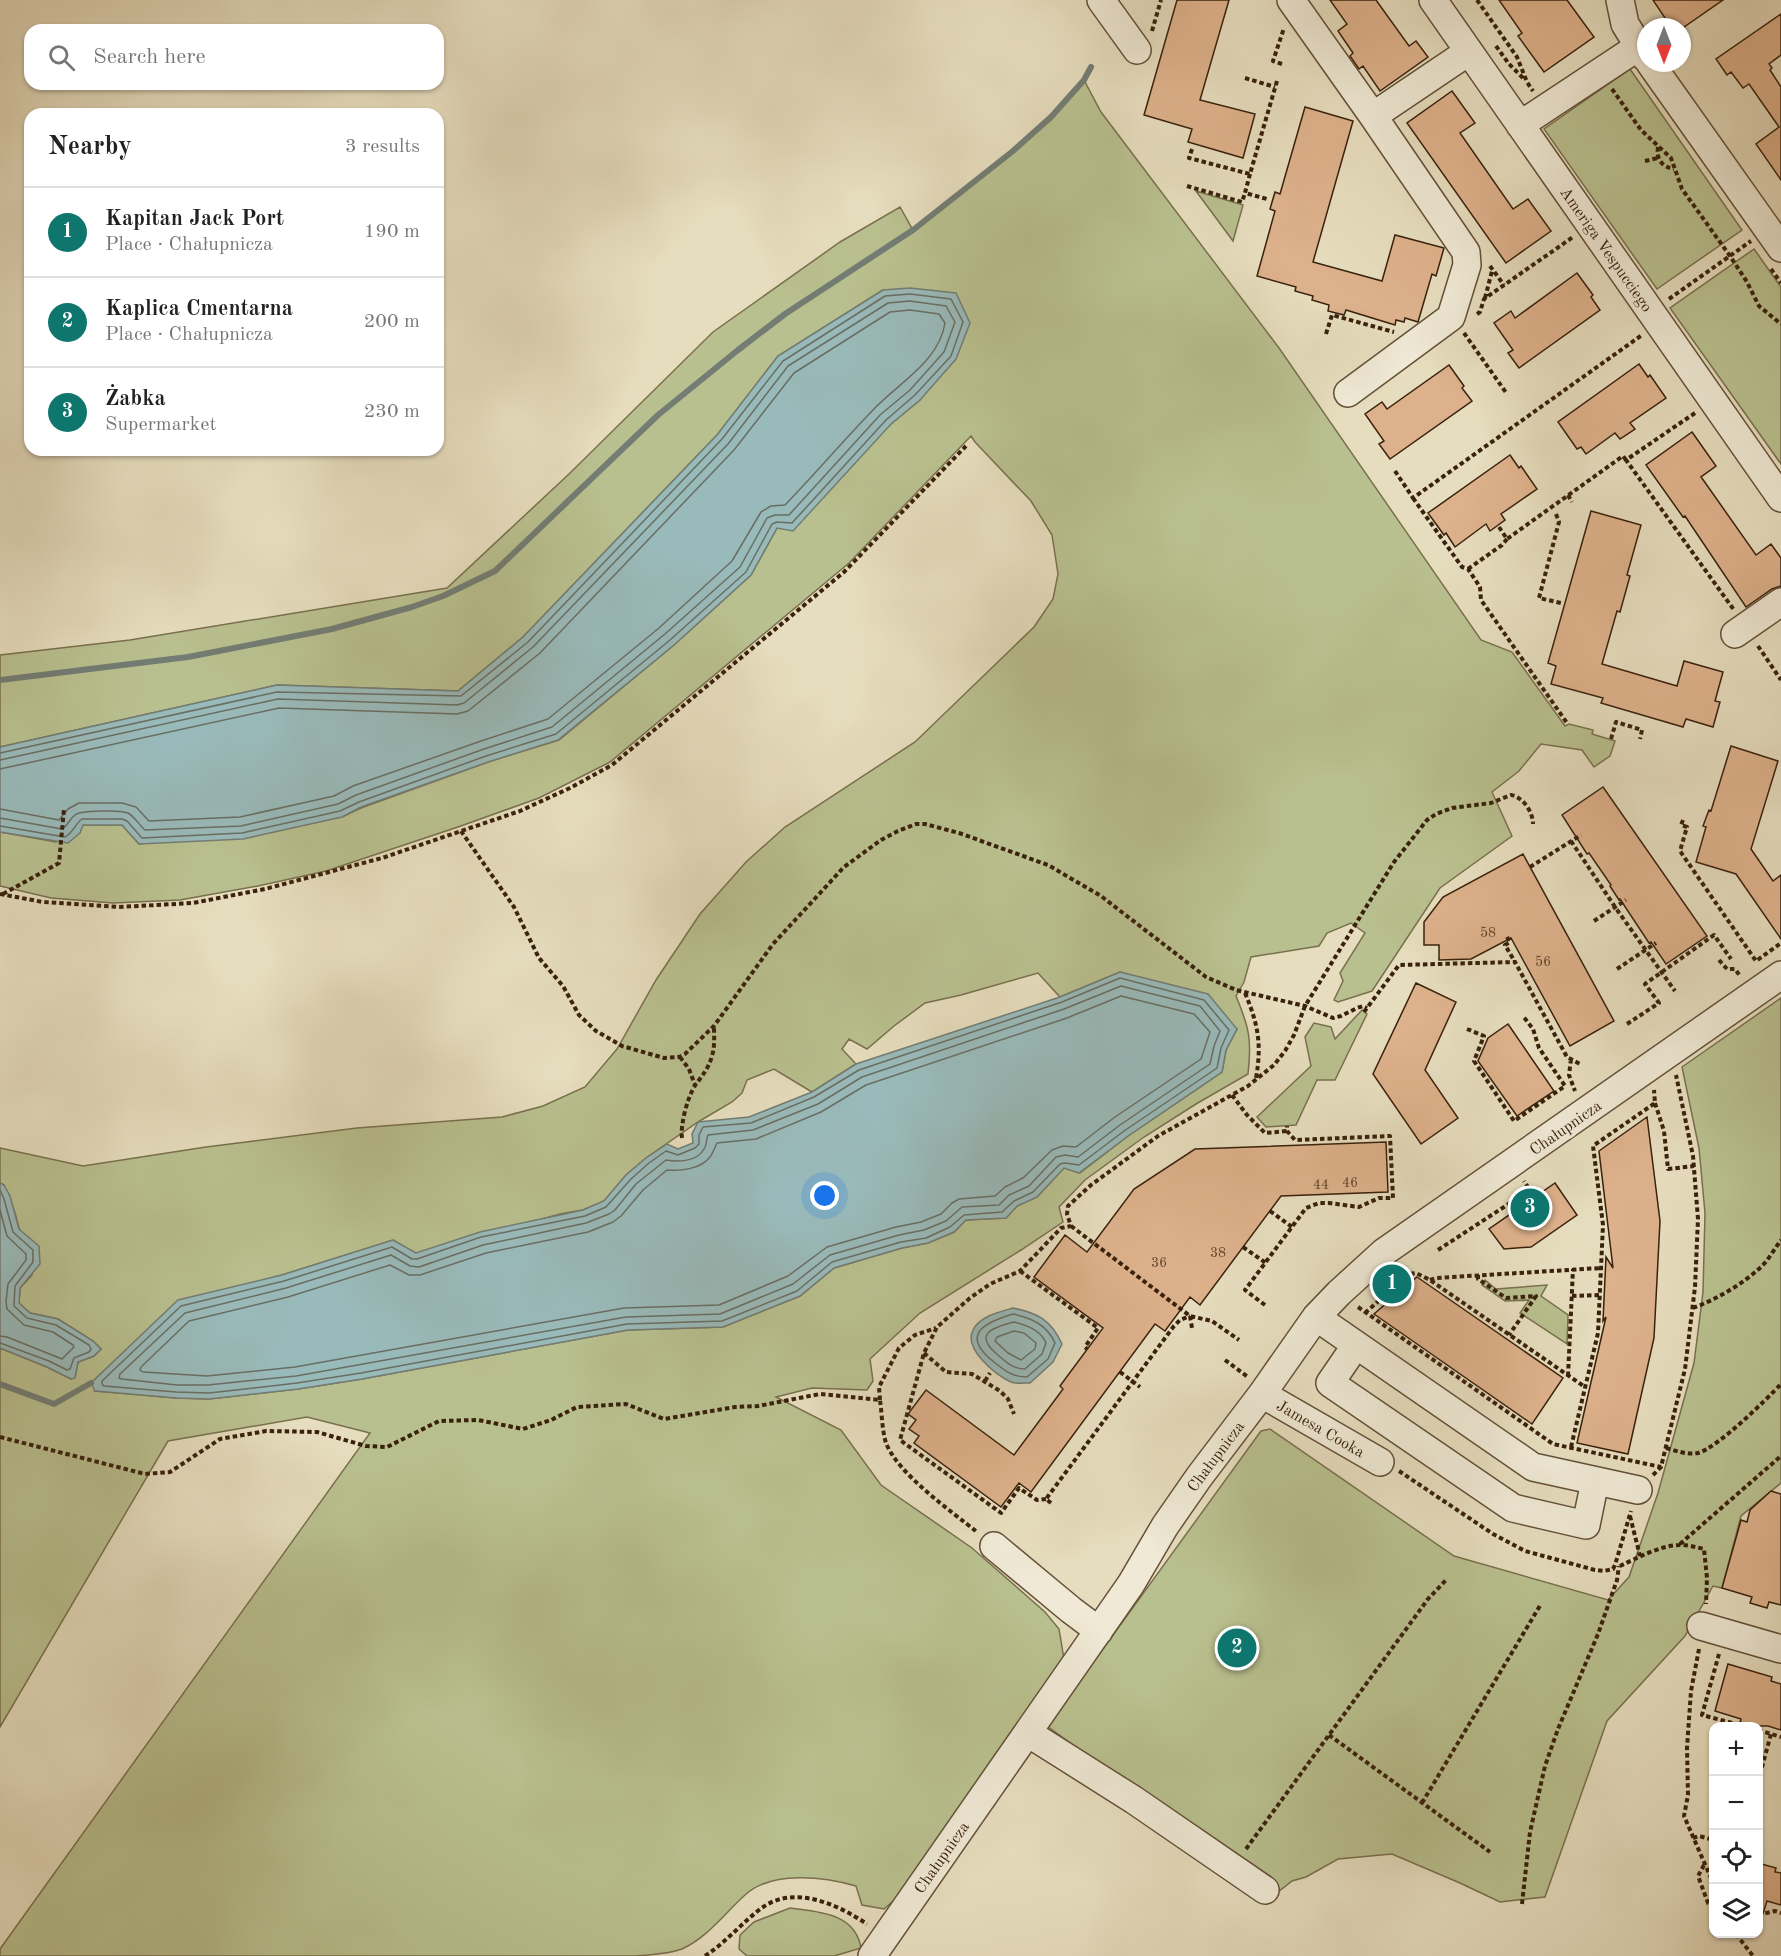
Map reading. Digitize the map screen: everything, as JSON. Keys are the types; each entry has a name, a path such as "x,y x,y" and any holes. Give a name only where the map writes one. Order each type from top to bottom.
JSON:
{"street":[{"path":"1101,0 1137,50"},
{"name":"Ameriga Vespucciego","path":"1433,0 1781,496"},
{"path":"1620,0 1625,24 1637,43"},
{"path":"1288,11 1373,116 1466,252 1467,265 1451,317 1348,393"},
{"path":"1373,116 1468,52"},
{"path":"1520,125 1600,72 1637,59"},
{"path":"1656,72 1775,238"},
{"path":"1746,634 1781,602"},
{"name":"Chałupnicza","path":"879,1946 1131,1584 1165,1526 1258,1388 1316,1317 1384,1252 1658,1069 1781,975"},
{"path":"1316,1317 1533,1467 1595,1481 1634,1502"},
{"path":"1356,1345 1330,1383 1513,1508 1586,1525 1595,1481"},
{"name":"Jamesa Cooka","path":"1258,1388 1380,1462"},
{"path":"994,1546 1099,1631"},
{"path":"1701,1626 1781,1649"},
{"path":"1028,1733 1265,1890"}],"path":[{"path":"1477,0 1517,57 1527,82"},
{"path":"1282,64 1273,61 1288,11"},
{"path":"1489,37 1534,92"},
{"path":"1600,72 1641,130 1658,147 1667,152 1682,189 1730,256 1759,306 1781,324"},
{"path":"1245,78 1275,87"},
{"path":"1187,186 1242,202 1277,81"},
{"path":"1658,147 1658,158 1664,165 1674,169"},
{"path":"1192,148 1189,158 1250,174"},
{"path":"1645,161 1658,158"},
{"path":"1245,193 1266,199"},
{"path":"1484,299 1591,225"},
{"path":"1662,304 1730,256 1775,238"},
{"path":"1473,316 1480,312 1492,269"},
{"path":"1326,334 1332,315 1398,333"},
{"path":"1459,327 1507,394"},
{"path":"1413,498 1647,331"},
{"path":"1626,460 1713,400"},
{"path":"1,894 43,902 118,907 193,903 320,876 382,858 520,811 570,788 612,765 844,572 966,446"},
{"path":"1468,569 1623,456 1746,634 1781,680"},
{"path":"1395,471 1462,567 1468,569 1480,586 1480,600 1567,723"},
{"path":"1568,495 1572,502"},
{"path":"1556,514 1559,522 1539,598 1561,603"},
{"path":"1499,527 1507,539"},
{"path":"1611,740 1616,722 1642,730 1640,739"},
{"path":"1239,1340 1212,1321 1190,1316 1071,1226 1067,1214 1068,1206 1091,1185 1158,1137 1232,1095 1274,1065 1285,1051 1305,1006 1394,862 1426,820 1452,808 1491,803 1511,795 1520,799 1533,817 1533,824"},
{"path":"1,894 59,863 64,808"},
{"path":"1683,820 1681,825 1688,827 1680,851 1756,961 1781,944"},
{"path":"460,831 514,908 539,958 563,986 579,1015 597,1031 622,1046 664,1058 680,1057 691,1050 714,1026 773,944 844,867 881,840 916,824 925,824 959,833 1048,865 1101,896 1206,977 1245,993 1305,1006 1333,1018 1363,1006 1366,1010 1399,965 1515,962"},
{"path":"1530,867 1581,835"},
{"path":"1571,841 1675,991"},
{"path":"1594,921 1626,900"},
{"path":"1627,1024 1659,1003 1645,984 1714,935 1731,959"},
{"path":"1507,937 1510,942 1505,945 1567,1057 1580,1064"},
{"path":"1617,969 1656,943"},
{"path":"1719,960 1727,969 1735,969 1742,979"},
{"path":"1245,993 1258,1030 1260,1048 1256,1078"},
{"path":"1467,1029 1484,1036 1474,1061 1514,1121 1565,1086 1539,1048 1533,1029 1523,1016"},
{"path":"682,1138 683,1117 695,1085 702,1078 713,1055 714,1026"},
{"path":"680,1057 689,1069 695,1085"},
{"path":"1571,1059 1569,1075 1577,1094"},
{"path":"1620,1566 1616,1565 1634,1502 1661,1467 1685,1369 1693,1308 1698,1219 1694,1166 1677,1077 1658,1069 1655,1103 1664,1131 1668,1169 1694,1166"},
{"path":"1232,1095 1265,1133 1287,1129 1295,1140 1390,1136 1393,1197 1379,1197 1359,1207 1319,1203 1306,1208 1245,1290 1265,1305"},
{"path":"1571,1447 1598,1333 1603,1225 1593,1146 1655,1103"},
{"path":"1438,1250 1530,1190 1518,1173"},
{"path":"1270,1211 1292,1227"},
{"path":"994,1546 944,1506 896,1458 886,1442 879,1387 899,1348 915,1335 937,1327 970,1298 984,1289 1020,1271 1061,1228 1071,1226"},
{"path":"1693,1308 1743,1281 1763,1265 1781,1240"},
{"path":"1243,1247 1266,1263"},
{"path":"1430,1280 1601,1268"},
{"path":"1568,1376 1573,1269"},
{"path":"1020,1271 1098,1328 1085,1347 1087,1349"},
{"path":"1585,1387 1430,1280 1416,1273 1408,1274 1365,1313 1553,1444 1661,1467"},
{"path":"1478,1275 1478,1279 1506,1298 1536,1296 1509,1335"},
{"path":"1572,1296 1599,1295"},
{"path":"1190,1316 1192,1328"},
{"path":"1046,1499 1174,1326 1180,1320 1190,1316"},
{"path":"937,1327 924,1353 900,1440 1001,1513 1019,1488 1037,1500 1046,1499 1051,1503"},
{"path":"924,1353 946,1372 972,1374 1000,1391 1008,1399 1014,1414"},
{"path":"1225,1360 1258,1388"},
{"path":"985,1381 990,1372"},
{"path":"1120,1372 1140,1387"},
{"path":"1666,1448 1687,1454 1700,1452 1716,1444 1781,1384"},
{"path":"0,1437 145,1474 170,1472 220,1439 266,1431 317,1432 366,1446 387,1447 439,1420 478,1420 523,1429 551,1420 577,1407 626,1404 664,1419 735,1407 758,1406 820,1394 880,1400"},
{"path":"1680,1545 1781,1456"},
{"path":"1634,1502 1640,1556"},
{"path":"1620,1566 1640,1556 1680,1545 1704,1549 1707,1578 1705,1608 1702,1614 1701,1639 1691,1691 1687,1749 1688,1795 1684,1816 1709,1875"},
{"path":"1522,1904 1530,1832 1545,1766 1598,1634 1620,1566"},
{"path":"1233,1867 1428,1599 1447,1579"},
{"path":"1422,1803 1541,1604"},
{"path":"1722,1644 1702,1715 1729,1722"},
{"path":"1763,1732 1781,1737"},
{"path":"1760,1776 1771,1734"},
{"path":"1329,1735 1491,1852"},
{"path":"1693,1838 1699,1836 1709,1839"},
{"path":"1704,1864 1698,1876 1709,1904"},
{"path":"1701,1883 1709,1880"},
{"path":"705,1956 718,1948 760,1908 781,1898 808,1897 837,1907 879,1946"},
{"path":"1763,1914 1775,1911 1781,1913"},
{"path":"1739,1938 1753,1956"}],"green space":[{"path":"1630,69 1742,230 1657,289 1544,129"},
{"path":"1084,80 1101,112 1279,348 1481,640 1512,652 1565,726 1569,724 1593,730 1592,734 1615,741 1610,756 1594,767 1582,750 1541,744 1519,771 1492,792 1512,836 1440,888 1372,991 1338,1002 1334,1000 1343,981 1340,973 1365,933 1351,923 1327,933 1319,946 1251,957 1244,982 1236,996 1248,1034 1250,1052 1248,1074 1144,1137 1085,1180 1059,1207 1063,1222 920,1313 870,1359 873,1381 867,1390 812,1388 776,1397 841,1430 881,1485 972,1548 1045,1612 1059,1629 1064,1659 899,1896 884,1909 862,1905 856,1886 829,1880 799,1878 769,1882 756,1887 708,1932 691,1944 677,1951 653,1955 0,1956 0,1949 370,1433 307,1417 168,1441 0,1727 0,1348 71,1379 75,1377 78,1362 94,1356 101,1349 93,1341 58,1319 30,1313 19,1303 20,1288 32,1275 15,1213 4,1185 0,1183 0,1148 83,1166 206,1147 357,1128 502,1117 543,1106 585,1087 617,1049 656,980 700,914 746,862 785,827 915,742 1034,627 1053,599 1058,574 1052,535 1031,501 971,436 849,563 610,762 539,798 326,871 180,900 113,903 51,898 0,886 0,832 56,842 83,825 122,825 139,844 342,817 488,762 559,740 674,645 751,575 777,528 920,400 883,290 778,356 717,435 523,637 458,691 277,685 0,747 0,655 130,640 447,588 569,474 713,332 840,242 900,207 913,230 1013,151 1051,117","holes":["1120,972 1237,1029 1226,1050 1222,1072 1128,1136 1080,1173 1064,1168 1037,1197 1017,1206 1006,1218 966,1220 954,1232 928,1243 902,1248 834,1268 800,1296 723,1327 628,1330 362,1379 209,1399 95,1391 231,1289 393,1240 416,1254 560,1214 583,1210 604,1201 626,1175 646,1158 732,1102 742,1093 747,1080 774,1069 812,1092 856,1064 842,1049 849,1039 867,1049 925,1003 1038,973 1060,997"]},
{"path":"1196,191 1243,205 1233,241"},
{"path":"1754,249 1781,287 1781,464 1670,308"},
{"path":"1781,998 1781,1483 1741,1516 1722,1588 1713,1586 1685,1636 1607,1721 1545,1897 1500,1902 1392,1854 1338,1859 1306,1877 1292,1881 1273,1896 1047,1726 1261,1431 1270,1429 1454,1556 1608,1600 1629,1577 1658,1493 1694,1363 1703,1292 1705,1213 1699,1148 1682,1067"},
{"path":"1362,1010 1367,1014 1335,1080 1317,1080 1296,1125 1266,1127 1257,1117 1311,1066 1305,1037 1314,1023 1331,1027 1335,1039"},
{"path":"1485,1280 1496,1289 1547,1285 1541,1296 1568,1315 1567,1344 1520,1313 1529,1300 1505,1301 1482,1285"},
{"path":"790,1908 824,1913 844,1921 857,1936 861,1948 834,1956 747,1956 739,1949 740,1935 754,1922"}],"water":[{"path":"910,288 956,293 970,323 956,359 920,400 891,424 793,531 777,528 751,575 674,645 558,740 361,807 342,817 243,839 139,844 122,825 83,825 80,833 68,843 0,832 0,747 277,685 458,691 523,637 717,435 778,356 883,290"},
{"path":"1120,972 1208,994 1237,1029 1226,1050 1222,1072 1128,1136 1079,1173 1064,1168 1037,1197 1017,1206 1006,1218 966,1220 954,1232 928,1243 902,1248 834,1268 800,1296 723,1327 628,1330 362,1379 209,1399 95,1391 91,1383 178,1300 282,1275 393,1240 416,1253 480,1232 583,1210 604,1201 626,1175 667,1144 678,1149 693,1143 692,1134 698,1122 749,1117 812,1092 856,1064 1060,997"},
{"path":"0,1183 4,1185 10,1196 19,1229 39,1246 40,1264 20,1288 19,1303 30,1313 58,1319 93,1341 101,1349 94,1356 78,1362 75,1378 71,1379 0,1348"},
{"path":"1013,1308 1030,1312 1043,1319 1053,1329 1062,1344 1053,1362 1030,1383 1013,1383 1005,1379 983,1361 971,1337 980,1321 990,1315"}],"building":[{"path":"1177,0 1229,0 1200,100 1255,114 1243,158 1188,142 1192,129 1144,115"},
{"path":"1330,0 1376,0 1409,46 1416,41 1428,57 1380,91 1363,66 1359,69 1350,56 1353,53 1338,31 1347,24"},
{"path":"1499,0 1567,0 1594,37 1544,72 1518,36 1522,33"},
{"path":"1653,0 1723,0 1691,22 1691,18 1665,18"},
{"path":"1781,14 1781,55 1769,64 1772,68 1770,70 1781,87 1781,180 1756,144 1779,127 1749,84 1743,88 1731,72 1727,75 1716,59"},
{"path":"1452,91 1475,123 1460,133 1513,209 1528,199 1551,231 1506,263 1407,123"},
{"path":"1305,107 1353,121 1313,262 1382,281 1395,235 1444,248 1436,276 1432,274 1418,322 1405,318 1404,322 1396,320 1395,325 1346,310 1344,315 1328,311 1329,305 1312,300 1313,296 1295,291 1296,287 1257,276 1275,211 1270,209 1275,192 1280,194"},
{"path":"1577,273 1593,295 1591,297 1600,310 1519,368 1508,353 1513,350 1494,323 1511,311 1515,318"},
{"path":"1639,364 1666,398 1630,423 1635,429 1620,439 1615,433 1586,454 1581,447 1577,449 1558,422"},
{"path":"1449,365 1472,401 1390,459 1379,444 1384,441 1365,414 1382,402 1387,409"},
{"path":"1692,432 1716,466 1701,477 1756,555 1771,544 1781,558 1781,586 1772,589 1746,607 1685,516 1683,517 1646,465"},
{"path":"1510,455 1537,489 1501,514 1505,520 1490,531 1486,524 1455,547 1428,513"},
{"path":"1591,511 1641,525 1627,575 1630,576 1620,612 1617,611 1602,664 1677,686 1684,661 1723,672 1715,701 1720,702 1713,727 1686,719 1683,727 1601,703 1603,698 1551,684 1556,666 1548,663"},
{"path":"1731,746 1778,761 1751,849 1773,881 1781,875 1781,939 1736,874 1696,862 1706,827 1703,826 1709,810 1711,811"},
{"path":"1603,787 1707,936 1666,964 1651,942 1649,943 1562,815"},
{"path":"1523,854 1614,1021 1570,1046 1511,938 1471,959 1439,960 1439,945 1424,945 1424,922 1443,897"},
{"path":"1416,983 1456,1002 1425,1070 1458,1118 1421,1144 1373,1074"},
{"path":"1508,1024 1554,1091 1517,1116 1478,1061 1488,1038"},
{"path":"1647,1117 1660,1221 1654,1338 1628,1454 1577,1443 1606,1317 1603,1321 1606,1257 1613,1268 1599,1151"},
{"path":"1386,1142 1388,1192 1281,1196 1200,1305 1190,1297 1165,1331 1155,1324 1031,1492 1019,1483 1001,1507 914,1443 919,1436 909,1429 916,1420 908,1414 926,1390 1014,1455 1063,1389 1060,1386 1103,1328 1034,1277 1065,1235 1087,1252 1134,1189 1195,1149"},
{"path":"1555,1183 1577,1215 1531,1247 1504,1249 1489,1229"},
{"path":"1417,1277 1563,1378 1532,1424 1374,1314"},
{"path":"1771,1491 1781,1494 1781,1605 1769,1602 1767,1608 1750,1603 1752,1597 1722,1588 1741,1520 1747,1522 1750,1510"},
{"path":"1233,1635 1251,1649 1242,1662 1223,1648"},
{"path":"1728,1664 1772,1677 1771,1681 1781,1684 1781,1730 1763,1726 1763,1722 1740,1722 1741,1719 1715,1711"},
{"path":"1763,1864 1776,1868 1775,1872 1781,1873 1781,1905 1767,1901 1763,1914"}],"waterway":[{"path":"0,680 188,657 332,629 443,596 495,571 658,415 785,314 913,230 1013,151 1051,117 1084,80 1091,67"},
{"path":"0,1384 54,1404 91,1383"}],"place":[{"name":"Żabka","path":"1530,1208"},
{"name":"Kapitan Jack Port","path":"1392,1284"},
{"name":"Kaplica Cmentarna","path":"1237,1648"}]}
